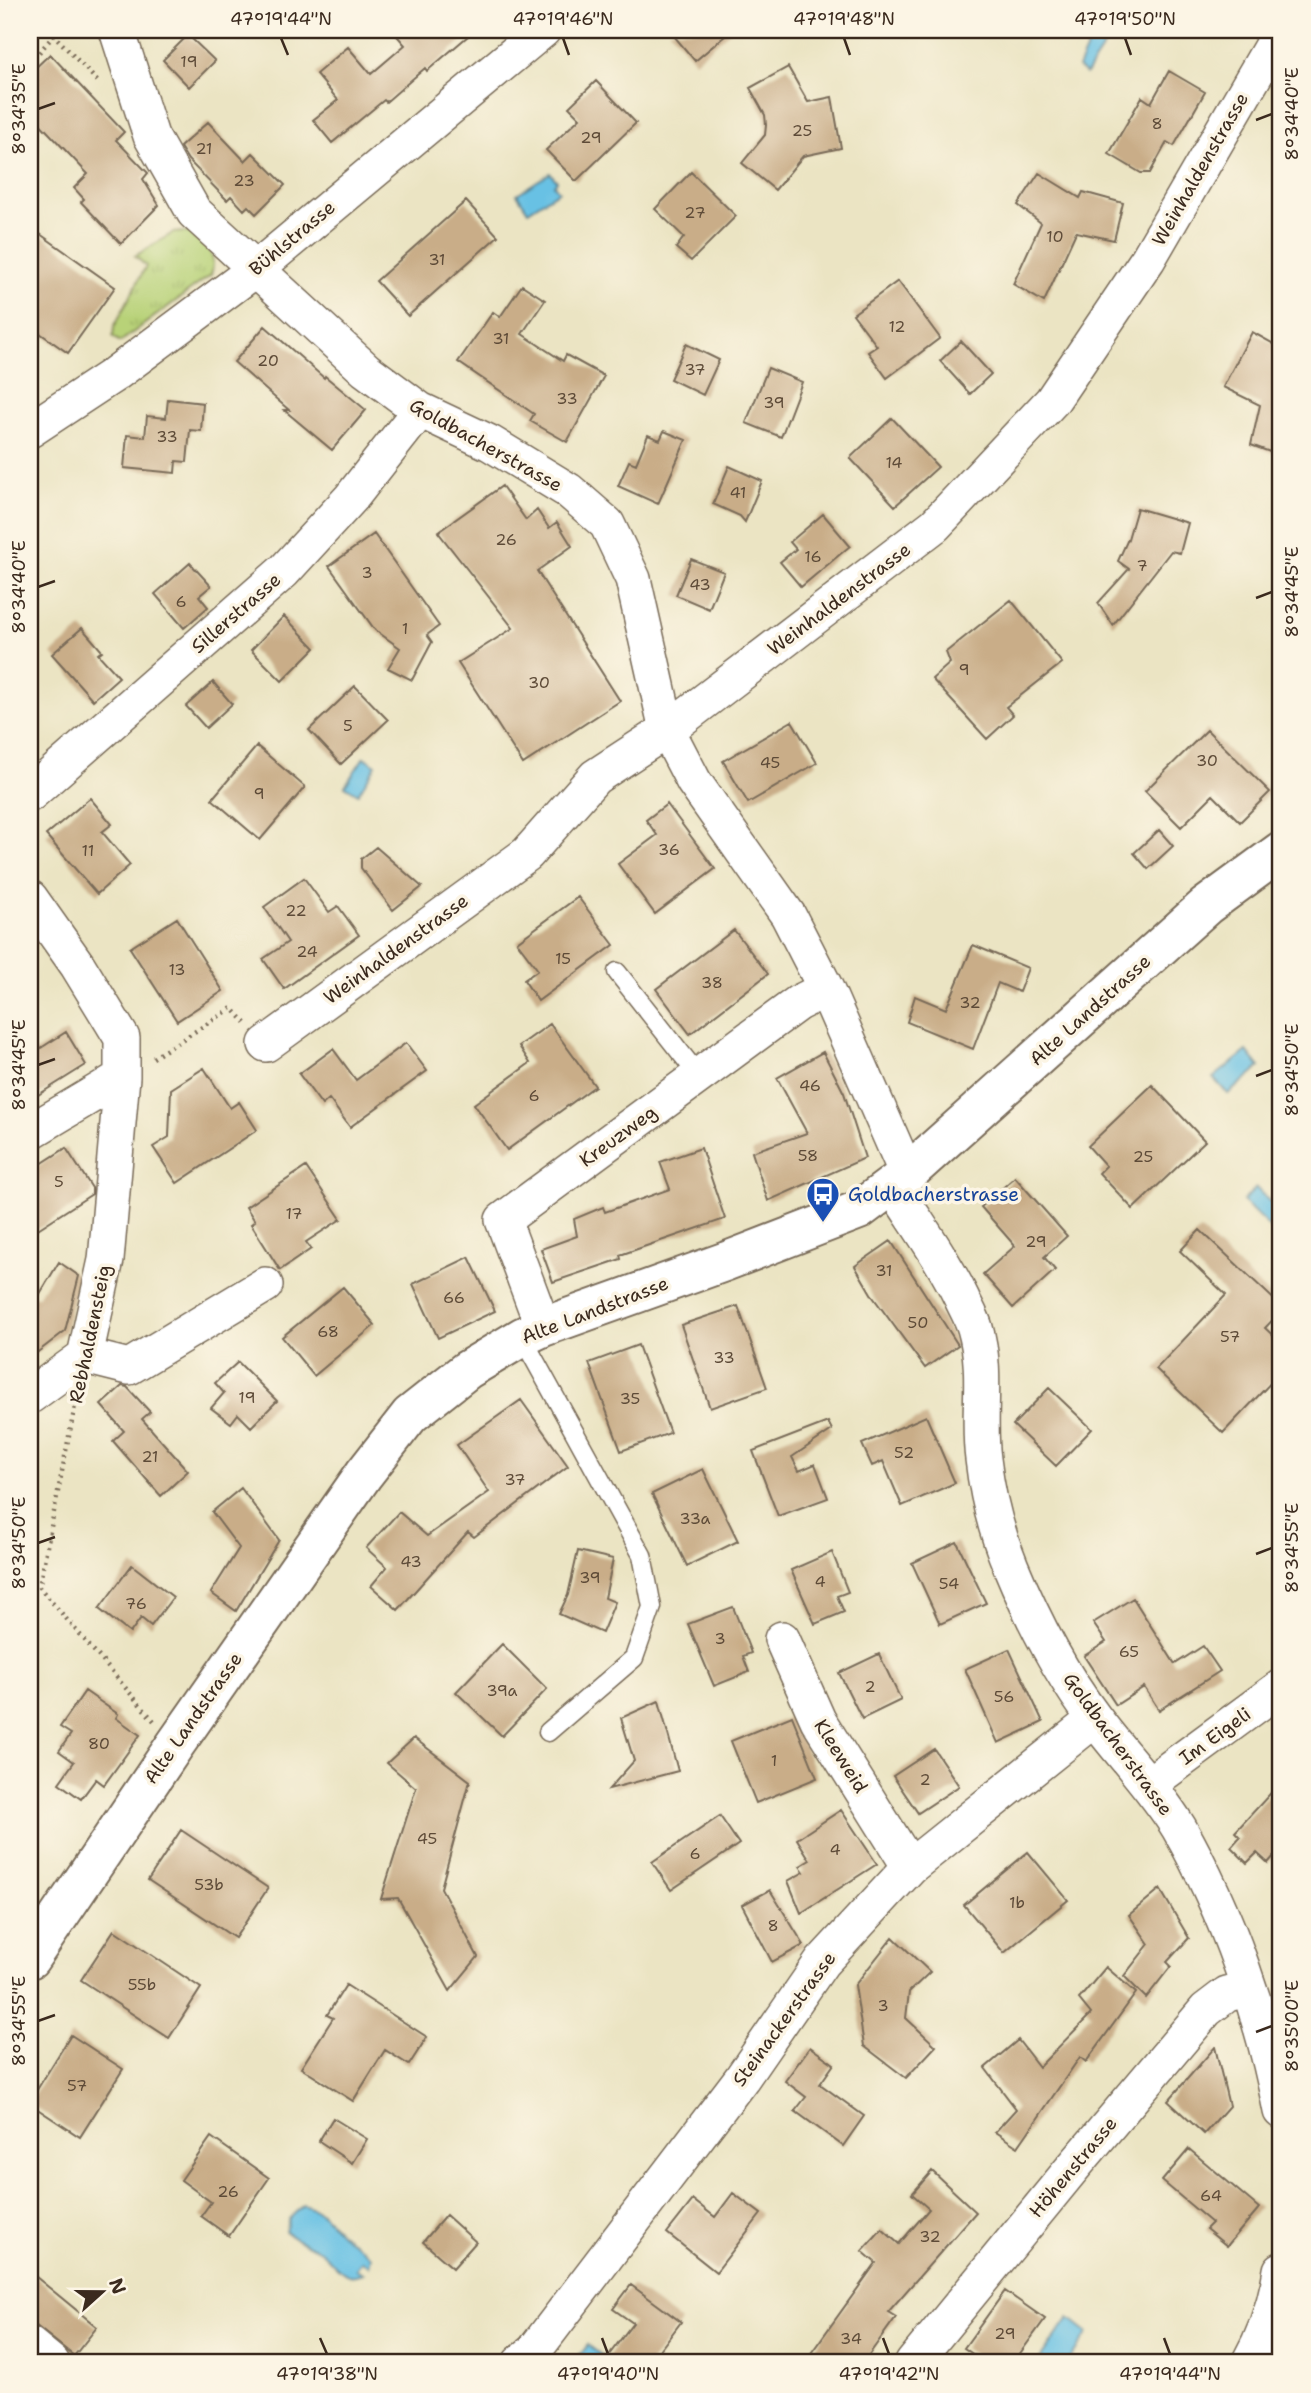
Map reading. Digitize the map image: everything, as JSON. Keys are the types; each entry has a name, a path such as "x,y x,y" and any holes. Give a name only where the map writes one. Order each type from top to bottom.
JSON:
{"main road":[{"name":"Alte Landstrasse","path":"30,1959 364,1474 410,1415 467,1370 533,1332 859,1210 900,1180 1206,906 1281,851"}],"street":[{"name":"Goldbacherstrasse","path":"117,30 151,136 194,212 366,370 420,410 490,443 569,491 607,524 633,579 667,730 694,782 788,915 826,989 900,1180 975,1327 983,1370 982,1458 992,1506 1009,1564 1030,1611 1070,1682 1095,1718 1149,1784 1178,1828 1206,1882 1248,1989 1273,2070 1281,2111"},
{"name":"Bühlstrasse","path":"30,430 115,374 256,269 543,30"},
{"name":"Weinhaldenstrasse","path":"266,1044 527,854 595,777 667,730 936,525 1052,401 1148,259 1281,30"},
{"name":"Sillerstrasse","path":"30,794 284,571 351,498 420,410"},
{"name":"Rebhaldensteig","path":"30,898 78,966 122,1038 122,1077 106,1260 85,1356"},
{"name":"Kreuzweg","path":"533,1332 503,1220 798,1003 826,989"},
{"path":"30,1132 122,1077"},
{"path":"30,1396 85,1356 129,1367 265,1285"},
{"name":"Kleeweid","path":"782,1639 818,1720 910,1867"},
{"name":"Im Eigeli","path":"1149,1784 1281,1687"},
{"name":"Steinackerstrasse","path":"520,2363 534,2351 742,2078 822,1962 910,1867 1095,1718"},
{"name":"Höhenstrasse","path":"913,2363 1061,2181 1206,2010 1227,1994 1248,1989"},
{"path":"1249,2363 1277,2297 1281,2270"},
{"path":"30,2345 52,2363"}],"lane":[{"path":"617,972 699,1076"},
{"path":"533,1332 642,1555 652,1607 634,1658 548,1732"}],"path":[{"path":"48,30 107,90"},
{"path":"30,63 54,35"},
{"path":"122,1077 232,1008 266,1044"},
{"name":"Rebhaldensteig","path":"85,1356 39,1587 175,1745"}],"green space":[{"path":"173,233 191,233 209,251 213,261 211,275 120,342 113,337 114,327 146,266 135,256"}],"water":[{"path":"1096,35 1106,43 1086,74 1078,68 1089,43"},
{"path":"550,173 557,181 554,185 559,191 528,211 517,194"},
{"path":"364,757 376,765 358,794 345,786"},
{"path":"1247,1051 1260,1067 1228,1094 1213,1078"},
{"path":"1256,1188 1281,1213 1281,1239 1243,1201"},
{"path":"303,2205 321,2213 371,2257 369,2266 362,2261 356,2269 363,2273 352,2276 346,2274 320,2251 293,2238 285,2231 289,2219"},
{"path":"1069,2318 1088,2333 1067,2363 1046,2363 1040,2359"},
{"path":"588,2345 611,2363 588,2363 579,2356"}],"building":[{"path":"392,30 475,30 427,71 425,68 332,143 313,120 338,100 316,74 348,47 371,74 405,45"},
{"path":"669,30 732,30 695,61"},
{"path":"188,35 215,61 189,87 163,60"},
{"path":"50,54 124,132 116,140 148,173 143,179 159,205 121,244 81,202 84,199 74,188 88,174 30,113 30,73"},
{"path":"788,67 808,102 832,97 841,148 803,156 775,190 742,163 765,135 765,115 750,88"},
{"path":"1169,71 1205,92 1174,146 1167,142 1150,173 1141,173 1109,154 1142,97 1151,103"},
{"path":"596,81 636,123 576,181 546,150 580,118 569,107"},
{"path":"208,122 245,161 253,153 285,185 256,214 248,206 244,210 231,196 227,200 188,160 180,147"},
{"path":"691,172 736,216 691,261 676,248 684,237 655,209"},
{"path":"1039,173 1080,198 1083,192 1123,203 1114,240 1076,232 1044,302 1013,284 1041,223 1018,205"},
{"path":"466,201 498,236 408,316 376,281"},
{"path":"40,234 115,287 68,353 30,326 30,249"},
{"path":"898,281 940,338 887,378 868,352 877,346 853,314"},
{"path":"522,285 545,300 522,334 563,361 566,355 604,376 567,442 530,421 534,414 458,362 493,312 500,317"},
{"path":"265,326 324,378 325,376 366,410 332,450 284,410 289,410 234,362"},
{"path":"1252,332 1281,348 1281,456 1251,445 1260,405 1223,387"},
{"path":"961,341 991,374 970,394 940,361"},
{"path":"686,344 719,360 703,395 670,379"},
{"path":"768,368 802,382 781,437 746,423"},
{"path":"168,399 203,403 201,431 190,430 187,462 176,461 175,473 124,468 127,435 145,437 147,416 166,418"},
{"path":"892,418 938,467 895,506 850,458"},
{"path":"664,431 686,440 658,504 618,486 629,461 636,464 648,435 660,440"},
{"path":"729,466 762,481 745,522 740,516 713,504"},
{"path":"502,486 526,520 537,510 549,528 557,522 572,546 537,571 620,701 523,764 458,663 513,628 438,532"},
{"path":"1137,508 1188,523 1180,553 1171,551 1113,625 1098,603 1129,569 1118,561"},
{"path":"823,514 850,546 801,587 780,562 796,549 790,542"},
{"path":"374,534 439,626 427,635 432,642 412,680 388,668 400,648 375,630 329,566"},
{"path":"691,559 724,572 709,609 676,595"},
{"path":"190,563 211,586 199,596 208,607 184,628 155,594"},
{"path":"1011,600 1062,663 1006,707 1013,715 987,739 932,679 950,663 946,652"},
{"path":"284,616 315,648 282,681 251,650"},
{"path":"82,628 102,651 98,654 119,677 93,700 52,654"},
{"path":"213,682 232,704 206,728 186,706"},
{"path":"355,686 388,720 341,764 309,730"},
{"path":"792,721 817,763 748,803 723,761"},
{"path":"1207,730 1270,792 1240,822 1213,795 1181,827 1145,791"},
{"path":"257,746 305,787 260,840 212,799"},
{"path":"90,798 112,824 102,832 130,865 97,894 46,835"},
{"path":"667,804 715,869 655,914 618,864 657,835 646,820"},
{"path":"1159,830 1173,846 1148,869 1134,853"},
{"path":"376,847 422,887 393,910 361,868 361,859"},
{"path":"304,878 329,912 338,906 359,935 284,989 263,959 288,942 264,907"},
{"path":"578,897 614,945 538,1001 524,980 538,970 517,942"},
{"path":"177,918 223,991 177,1021 130,948"},
{"path":"734,930 768,974 690,1034 656,989"},
{"path":"973,945 1028,968 1019,992 998,983 973,1049 907,1022 915,996 946,1009"},
{"path":"550,1024 595,1086 507,1150 474,1104 530,1063 519,1046"},
{"path":"66,1032 86,1065 30,1100 30,1055"},
{"path":"406,1043 427,1071 350,1127 329,1099 322,1105 299,1074 333,1049 356,1080"},
{"path":"823,1052 844,1093 865,1158 768,1201 752,1152 807,1133 777,1078"},
{"path":"204,1068 230,1108 239,1102 257,1130 177,1183 153,1147 169,1137 171,1089"},
{"path":"1152,1085 1205,1141 1133,1209 1099,1173 1106,1166 1088,1146"},
{"path":"66,1148 92,1188 92,1194 30,1234 30,1171"},
{"path":"701,1148 725,1219 620,1255 621,1259 553,1282 541,1249 577,1236 574,1219 603,1207 605,1212 670,1189 660,1162"},
{"path":"306,1167 341,1219 306,1242 311,1249 280,1270 251,1224 255,1221 246,1207"},
{"path":"1015,1177 1067,1236 1044,1257 1055,1270 1013,1308 983,1274 1015,1246 981,1207"},
{"path":"1200,1230 1281,1306 1281,1311 1265,1328 1281,1343 1281,1372 1223,1433 1156,1369 1226,1295 1180,1251"},
{"path":"891,1241 958,1345 925,1368 873,1297 855,1266"},
{"path":"469,1257 495,1311 438,1338 413,1284"},
{"path":"59,1262 79,1276 65,1331 30,1358 30,1296 38,1297"},
{"path":"343,1287 375,1325 314,1376 282,1337"},
{"path":"738,1306 767,1388 710,1408 681,1325"},
{"path":"638,1345 670,1433 621,1451 589,1363"},
{"path":"238,1362 277,1401 251,1427 238,1414 231,1423 211,1408 224,1393 215,1383"},
{"path":"122,1386 127,1387 150,1412 142,1419 188,1471 161,1496 113,1441 124,1431 101,1405"},
{"path":"1049,1388 1092,1429 1056,1466 1013,1425"},
{"path":"521,1400 568,1466 474,1537 468,1532 398,1610 371,1586 387,1567 366,1548 399,1512 427,1536 489,1492 457,1445"},
{"path":"926,1416 955,1483 902,1506 883,1461 872,1466 862,1444"},
{"path":"828,1422 832,1430 792,1457 799,1471 815,1464 828,1498 778,1516 753,1451"},
{"path":"703,1469 738,1541 687,1566 652,1494"},
{"path":"241,1488 279,1540 236,1611 211,1593 239,1548 212,1512"},
{"path":"957,1542 986,1603 940,1624 912,1563"},
{"path":"578,1551 613,1559 605,1598 615,1602 602,1633 559,1614 568,1595"},
{"path":"832,1552 848,1592 837,1596 844,1612 815,1624 791,1570"},
{"path":"132,1565 173,1597 151,1626 141,1618 130,1633 99,1609"},
{"path":"1133,1598 1175,1664 1203,1646 1220,1671 1159,1710 1144,1687 1116,1705 1084,1656 1106,1642 1093,1623"},
{"path":"733,1607 751,1653 743,1656 749,1672 714,1686 688,1624"},
{"path":"502,1644 547,1689 502,1736 456,1692"},
{"path":"1009,1649 1043,1722 998,1743 965,1669"},
{"path":"879,1654 901,1700 862,1719 839,1673"},
{"path":"85,1691 118,1714 116,1718 140,1735 104,1785 96,1779 81,1799 59,1783 74,1762 59,1751 71,1734 60,1727"},
{"path":"659,1701 678,1771 609,1789 634,1761 621,1718"},
{"path":"792,1716 817,1778 756,1803 731,1741"},
{"path":"414,1738 470,1781 441,1888 478,1957 450,1991 398,1898 381,1899 416,1788 387,1763"},
{"path":"934,1749 959,1786 918,1813 893,1776"},
{"path":"1281,1782 1281,1848 1268,1863 1257,1853 1247,1863 1231,1847 1240,1837 1235,1832"},
{"path":"841,1810 877,1864 801,1913 788,1881 804,1872 800,1866 810,1860 797,1839"},
{"path":"720,1816 739,1844 671,1890 652,1862"},
{"path":"181,1830 268,1888 235,1938 148,1880"},
{"path":"1028,1852 1068,1900 1004,1953 964,1905"},
{"path":"1160,1889 1189,1938 1167,1962 1171,1966 1146,1998 1124,1976 1149,1944 1129,1915"},
{"path":"770,1890 804,1945 772,1962 742,1905"},
{"path":"114,1930 201,1988 169,2038 81,1980"},
{"path":"893,1937 930,1972 909,1992 906,2018 936,2046 906,2078 864,2046 855,1985"},
{"path":"1106,1967 1136,1993 1086,2062 1080,2057 1018,2147 995,2132 1016,2109 985,2068 1018,2040 1039,2067 1091,2014 1079,1999"},
{"path":"346,1985 427,2037 409,2065 385,2050 353,2101 301,2068 333,2018 327,2015"},
{"path":"71,2035 123,2069 80,2137 30,2104"},
{"path":"810,2047 834,2064 820,2084 864,2116 843,2146 795,2111 806,2097 785,2081"},
{"path":"1215,2047 1229,2106 1204,2134 1168,2101"},
{"path":"333,2118 367,2139 352,2163 319,2141"},
{"path":"211,2137 269,2178 229,2236 201,2216 211,2202 181,2180"},
{"path":"1189,2149 1259,2208 1227,2246 1206,2229 1212,2223 1162,2181"},
{"path":"932,2171 976,2212 888,2312 896,2317 863,2363 804,2363 876,2263 862,2251 882,2229 899,2244 929,2209 912,2194"},
{"path":"733,2193 761,2214 716,2272 667,2233 693,2200 715,2217"},
{"path":"446,2215 476,2242 453,2268 423,2242"},
{"path":"30,2272 97,2327 74,2356 30,2321"},
{"path":"631,2285 681,2322 650,2363 603,2363 633,2323 613,2309"},
{"path":"1005,2291 1045,2319 1013,2363 986,2363 964,2348"}],"place":[{"name":"Goldbacherstrasse","path":"823,1224"}]}
